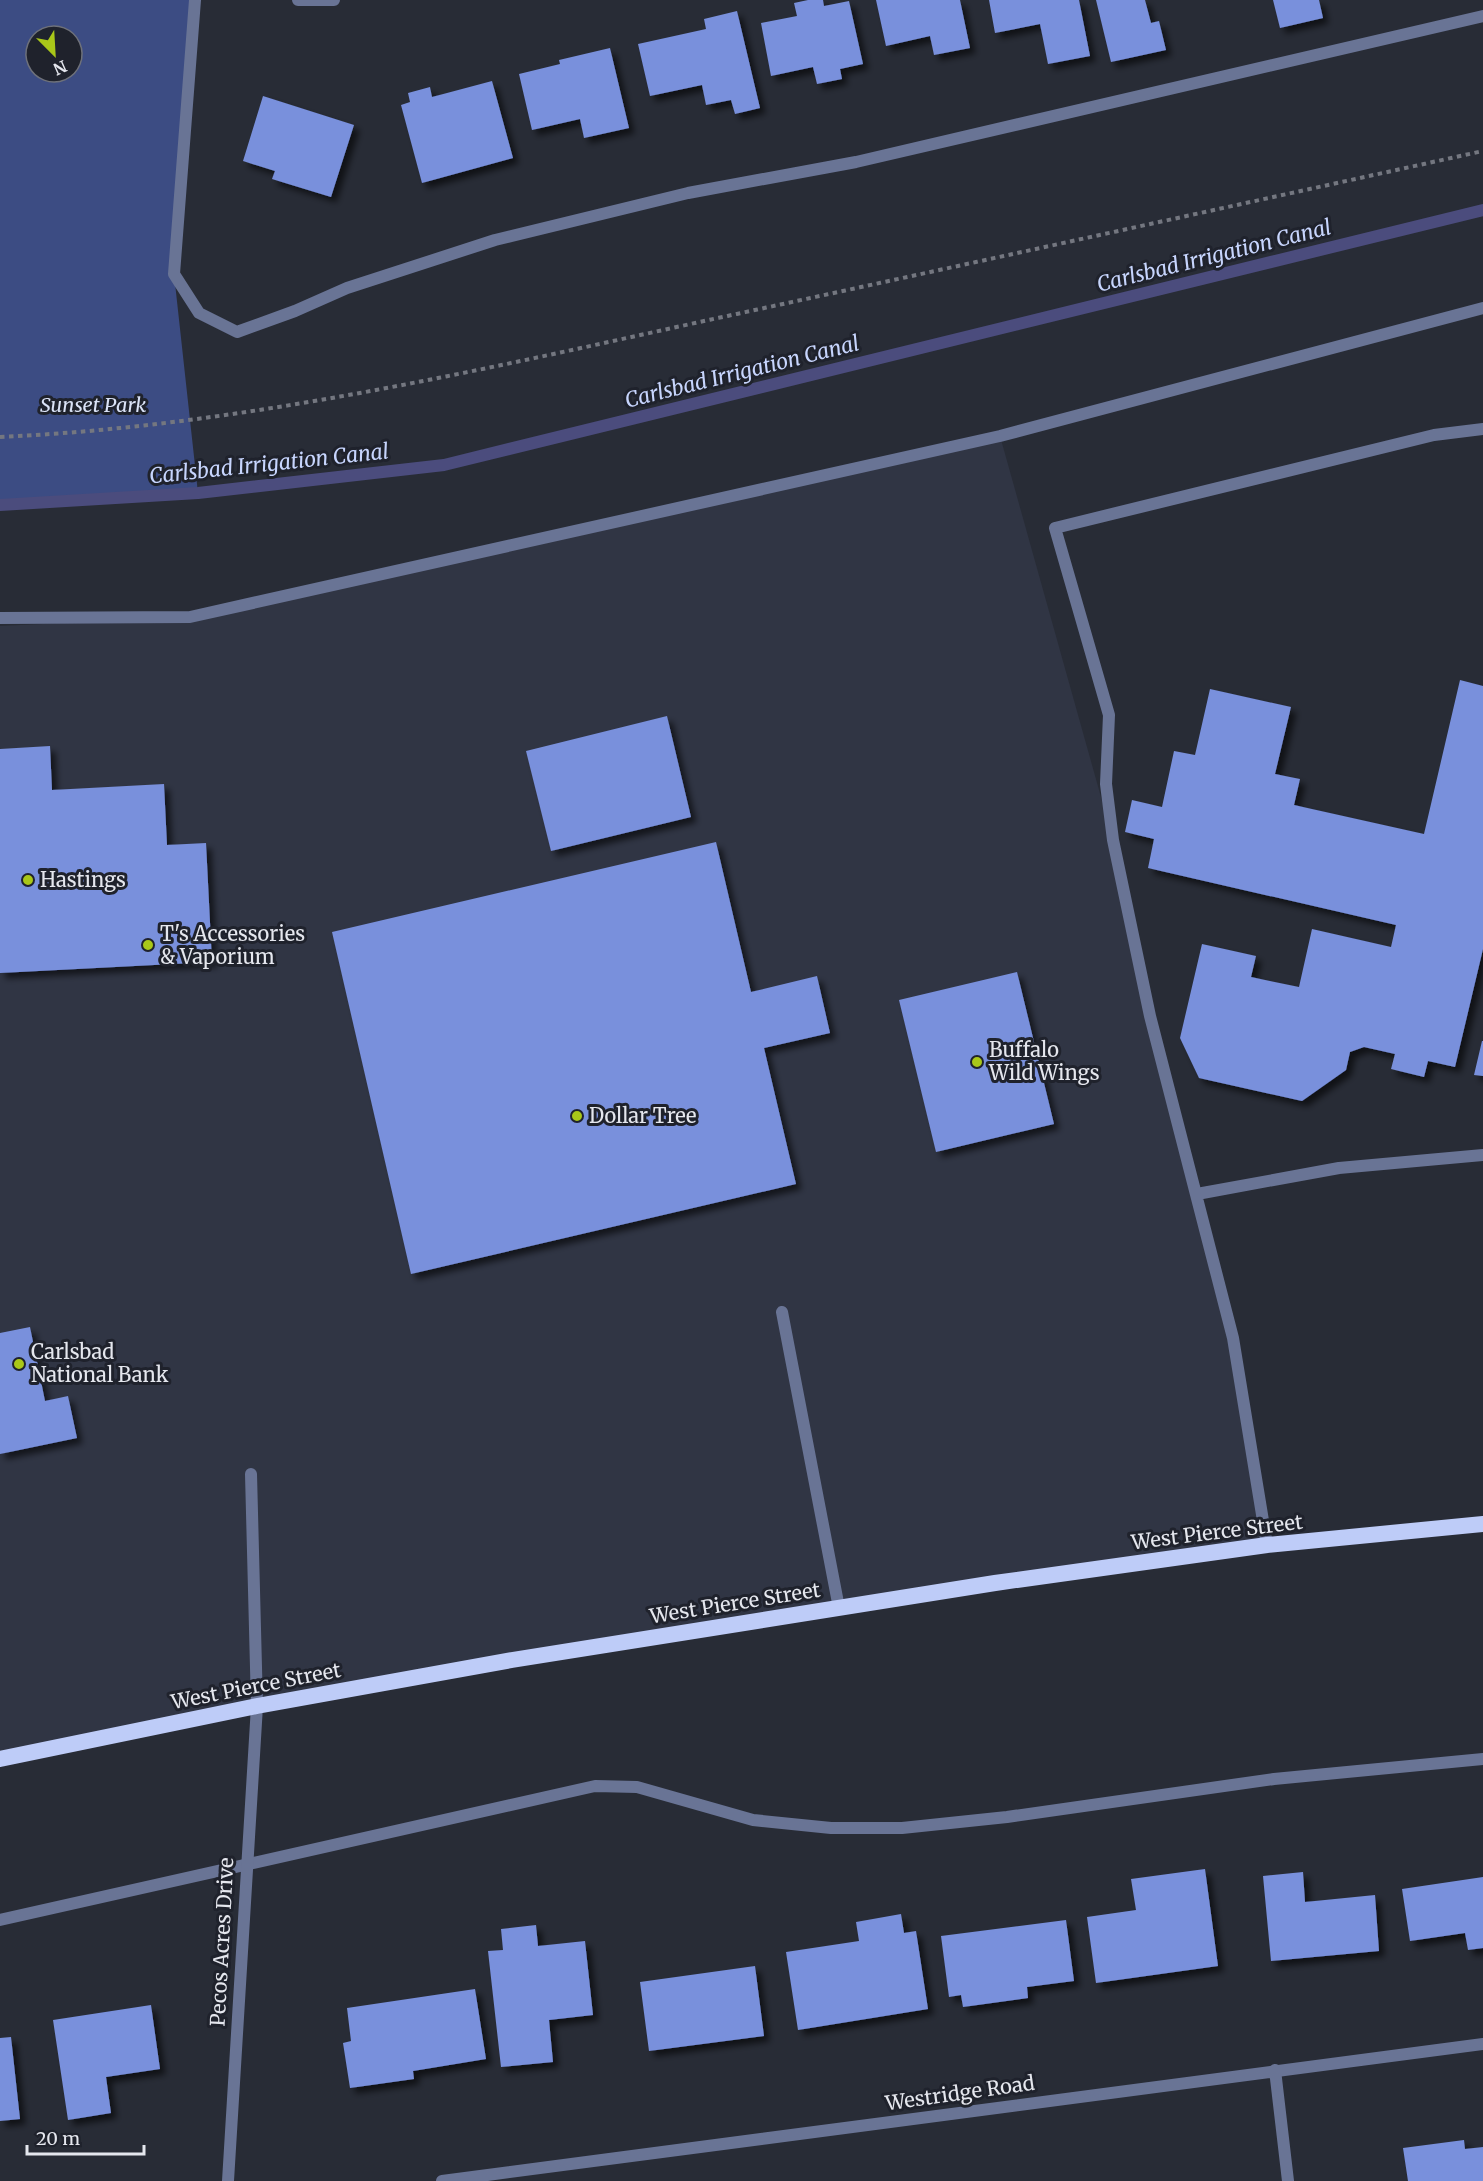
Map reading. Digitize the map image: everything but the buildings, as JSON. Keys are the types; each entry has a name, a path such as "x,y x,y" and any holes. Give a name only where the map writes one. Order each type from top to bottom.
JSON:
{"highway":[{"name":"West Pierce Street","path":"0,1759 256,1706 501,1662 995,1583 1267,1545 1483,1524"}],"street":[{"path":"195,0 174,274 200,313 237,332 295,311 346,288 495,240 688,193 855,162 1483,16"},
{"path":"298,0 334,0"},
{"path":"0,618 190,617 1000,436 1483,308"},
{"path":"1267,1545 1233,1338 1150,1016 1113,840 1106,784 1109,715 1055,528 1434,435 1483,429"},
{"path":"1197,1194 1339,1168 1483,1155"},
{"path":"782,1312 839,1608"},
{"name":"Pecos Acres Drive","path":"228,2181 256,1706 251,1474"},
{"path":"0,1920 595,1786 637,1788 753,1820 831,1828 902,1828 1007,1817 1274,1779 1483,1759"},
{"name":"Westridge Road","path":"442,2181 1483,2044"},
{"path":"1275,2070 1288,2181"}],"path":[{"path":"0,437 204,418 457,375 1483,151"}],"shaded area":[{"path":"1000,436 1113,840 1213,1256 1267,1545 512,1660 0,1759 0,626 190,617"}],"green space":[{"name":"Sunset Park","path":"0,0 195,0 174,274 198,493 0,505"}],"waterway":[{"name":"Carlsbad Irrigation Canal","path":"0,505 198,493 444,465 1483,210"}],"place":[{"name":"Hastings","path":"28,880"},
{"name":"T's Accessories & Vaporium","path":"148,945"},
{"name":"Buffalo Wild Wings","path":"977,1062"},
{"name":"Dollar Tree","path":"577,1116"},
{"name":"Carlsbad National Bank","path":"19,1364"}]}
